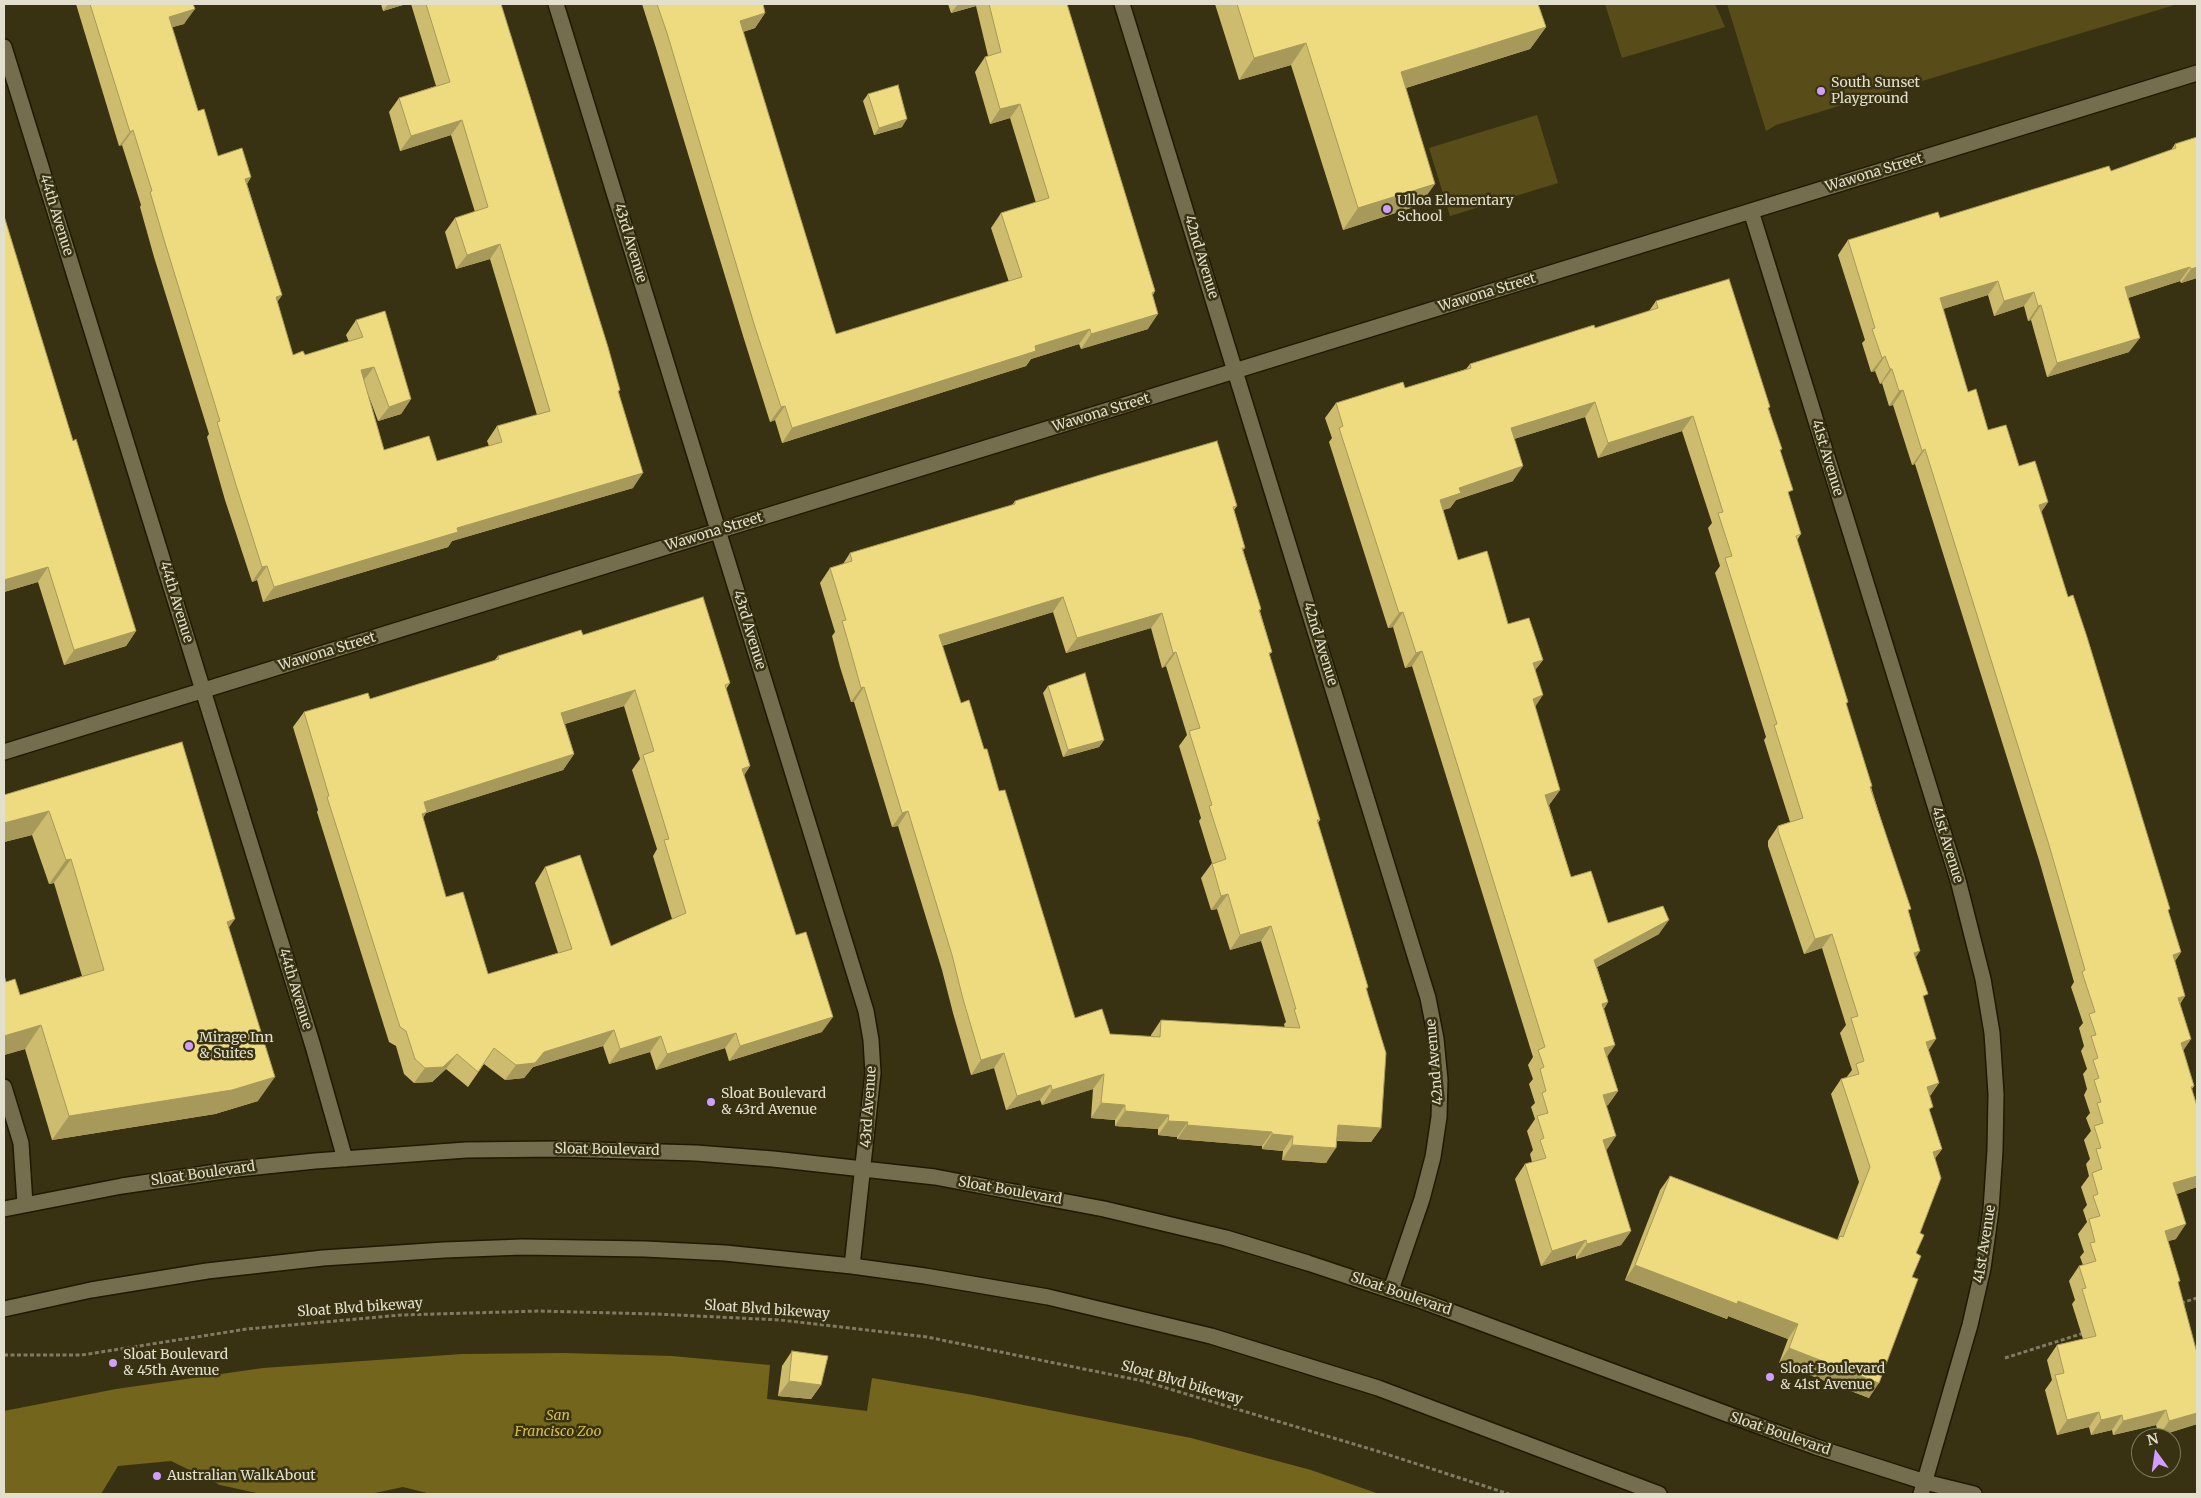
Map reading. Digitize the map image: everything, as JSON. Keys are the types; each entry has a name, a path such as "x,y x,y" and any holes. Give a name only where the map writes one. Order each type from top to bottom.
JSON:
{"street":[{"name":"43rd Avenue","path":"556,4 866,1011 874,1073 852,1266"},
{"name":"42nd Avenue","path":"1122,4 1428,998 1436,1039 1440,1080 1439,1118 1433,1157 1420,1206 1391,1290"},
{"name":"44th Avenue","path":"4,47 319,1065 344,1158"},
{"name":"Wawona Street","path":"4,752 2197,73"},
{"name":"41st Avenue","path":"1751,211 1958,880 1983,979 1992,1033 1996,1094 1995,1150 1991,1210 1983,1268 1970,1326 1923,1488"},
{"path":"4,1088 21,1142 25,1204"},
{"name":"Sloat Boulevard","path":"4,1209 199,1174 344,1158 466,1150 581,1149 696,1153 864,1168 980,1184 1112,1211 1226,1238 1391,1290 1923,1488 1974,1494"},
{"path":"4,1309 91,1290 207,1271 323,1258 435,1250 522,1247 644,1249 725,1253 852,1266 925,1276 1048,1297 1211,1336 1378,1388 1659,1494"}],"path":[{"path":"2179,1304 2197,1298"},
{"name":"Sloat Blvd bikeway","path":"4,1354 82,1355 248,1329 401,1315 539,1311 780,1320 927,1337 1143,1381 1377,1451 1508,1494"},
{"path":"2005,1358 2087,1332"}],"shaded area":[{"path":"1605,4 1715,4 1725,27 1622,58"},
{"name":"South Sunset Playground","path":"1727,4 2178,4 1776,125 1766,131"},
{"path":"1537,115 1558,183 1450,216 1429,148"}],"green space":[{"name":"San Francisco Zoo","path":"564,1353 672,1356 770,1365 767,1399 867,1411 872,1378 973,1395 1191,1438 1311,1470 1379,1494 431,1494 403,1487 370,1494 261,1494 220,1485 171,1461 118,1466 101,1494 4,1494 4,1411 116,1389 263,1368 462,1354"}],"building":[{"path":"90,4 193,4 195,9 169,17 198,111 204,109 218,156 242,148 251,177 245,179 282,295 276,297 293,355 303,351 305,355 363,337 356,320 385,311 411,399 389,407 374,367 361,370 384,450 429,436 437,461 502,442 497,426 550,411 500,244 467,255 455,218 488,207 462,120 411,136 399,98 450,82 426,4 501,4 608,347 620,390 618,391 643,473 457,528 458,532 274,587 267,566 262,567 236,485 217,422 220,421 150,192 152,191 133,130 130,132"},
{"path":"657,4 763,4 765,13 740,21 836,334 1022,277 1001,213 1049,198 1020,104 1000,109 985,57 1001,52 989,4 1067,4 1155,291 1152,293 1158,314 1091,334 1090,329 1035,346 1036,351 792,428 785,406 781,407 754,324"},
{"path":"1237,4 1538,4 1546,27 1401,72 1435,184 1358,208 1306,43 1254,58"},
{"path":"898,85 907,119 879,128 868,94"},
{"path":"2197,137 2197,267 2191,269 2190,267 2125,287 2140,338 2057,363 2041,305 2038,306 2034,292 2004,301 1998,281 1940,298 1968,392 1976,389 1988,430 2006,425 2019,466 2035,461 2048,502 2039,505 2068,597 2073,595 2087,637 2170,909 2168,910 2181,952 2173,955 2185,996 2178,998 2191,1039 2181,1043 2194,1086 2191,1087 2197,1106 2197,1176 2173,1183 2186,1224 2165,1231 2180,1281 2178,1282 2197,1353 2197,1413 2169,1421 2166,1410 2123,1421 2122,1415 2101,1420 2099,1412 2067,1420 2055,1375 2064,1373 2057,1345 2096,1336 2082,1289 2086,1288 2079,1266 2096,1261 2090,1243 2095,1242 2089,1219 2100,1216 2093,1196 2098,1194 2092,1173 2102,1169 2096,1149 2101,1148 2094,1126 2103,1123 2097,1103 2101,1102 2094,1080 2099,1078 2093,1060 2098,1058 2091,1036 2096,1035 2089,1014 2095,1012 2082,972 2085,970 2049,845 1925,449 1922,451 1903,390 1899,391 1892,369 1890,369 1885,356 1882,358 1872,329 1875,328 1848,240 1938,212 1940,218 2109,166 2111,171 2176,148 2175,144"},
{"path":"4,216 73,441 76,439 136,631 74,650 48,567 4,580"},
{"path":"1729,279 1770,407 1768,408 1793,490 1788,492 1801,534 1796,536 1848,702 1846,703 1872,786 1870,787 1911,909 1908,910 1920,951 1914,953 1928,994 1923,996 1936,1039 1926,1042 1939,1083 1927,1087 1933,1107 1929,1109 1942,1149 1933,1152 1941,1178 1920,1233 1924,1235 1916,1253 1921,1256 1912,1277 1918,1279 1879,1383 1789,1348 1798,1324 1738,1301 1737,1304 1635,1265 1670,1176 1838,1240 1840,1236 1843,1237 1870,1167 1841,1079 1859,1074 1856,1064 1864,1061 1851,1018 1858,1016 1832,934 1815,939 1778,831 1778,826 1803,818 1774,725 1777,724 1725,558 1732,556 1718,513 1723,512 1693,416 1608,443 1595,402 1511,428 1523,466 1459,488 1461,493 1440,500 1458,560 1487,551 1508,624 1529,618 1543,660 1533,663 1543,695 1533,699 1560,790 1545,795 1571,877 1591,871 1608,923 1663,906 1669,920 1594,960 1608,1002 1602,1004 1615,1045 1604,1048 1618,1091 1603,1095 1616,1136 1603,1140 1631,1231 1587,1244 1586,1240 1552,1251 1525,1164 1546,1158 1540,1140 1544,1138 1537,1116 1548,1113 1542,1093 1546,1091 1540,1069 1544,1067 1538,1050 1545,1047 1422,651 1416,653 1403,612 1399,613 1339,428 1343,426 1336,403 1403,382 1405,388 1471,368 1470,364 1594,325 1595,328 1658,308 1656,301"},
{"path":"1217,441 1237,506 1233,507 1245,548 1242,548 1272,652 1269,653 1320,820 1317,820 1386,1053 1381,1128 1338,1125 1336,1148 1292,1145 1293,1136 1272,1134 1272,1132 1187,1125 1188,1122 1168,1121 1169,1115 1125,1111 1125,1105 1101,1103 1104,1074 1052,1090 1051,1085 1017,1096 1004,1053 981,1060 952,955 908,811 902,813 864,687 861,688 842,621 846,620 830,568 852,561 850,553 1015,504 1015,501","holes":["1063,597 1077,638 1162,613 1173,653 1176,652 1200,728 1189,731 1212,805 1209,806 1226,859 1212,864 1221,896 1228,894 1240,935 1271,926 1300,1028 1161,1020 1160,1037 1110,1034 1102,1009 1075,1018 1005,790 999,791 987,749 984,749 969,700 961,703 939,635"]},
{"path":"703,597 730,683 725,685 750,766 742,769 796,935 806,932 833,1017 740,1046 736,1033 667,1054 661,1036 620,1049 614,1030 544,1052 535,1063 516,1065 494,1048 478,1072 457,1054 443,1067 425,1068 415,1059 406,1031 400,1027 327,797 329,796 304,712 368,693 370,699 499,659 498,656 581,630 583,635","holes":["635,690 654,751 643,755 669,839 664,840 686,913 611,946 580,855 545,867 572,949 488,974 463,892 446,897 422,814 427,812 424,802 574,754 561,713"]},
{"path":"1085,673 1104,740 1068,750 1048,686"},
{"path":"182,742 235,919 227,922 275,1077 232,1090 69,1116 41,1025 4,1036 4,975 6,982 15,979 20,995 104,970 71,859 66,860 49,811 4,823 4,795"},
{"path":"792,1351 828,1356 821,1385 789,1381"}],"place":[{"name":"South Sunset Playground","path":"1821,91"},
{"name":"Ulloa Elementary School","path":"1387,209"},
{"name":"Mirage Inn & Suites","path":"189,1046"},
{"name":"Sloat Boulevard & 43rd Avenue","path":"711,1102"},
{"name":"Sloat Boulevard & 45th Avenue","path":"113,1363"},
{"name":"Sloat Boulevard & 41st Avenue","path":"1770,1377"},
{"name":"Australian WalkAbout","path":"157,1476"}]}
